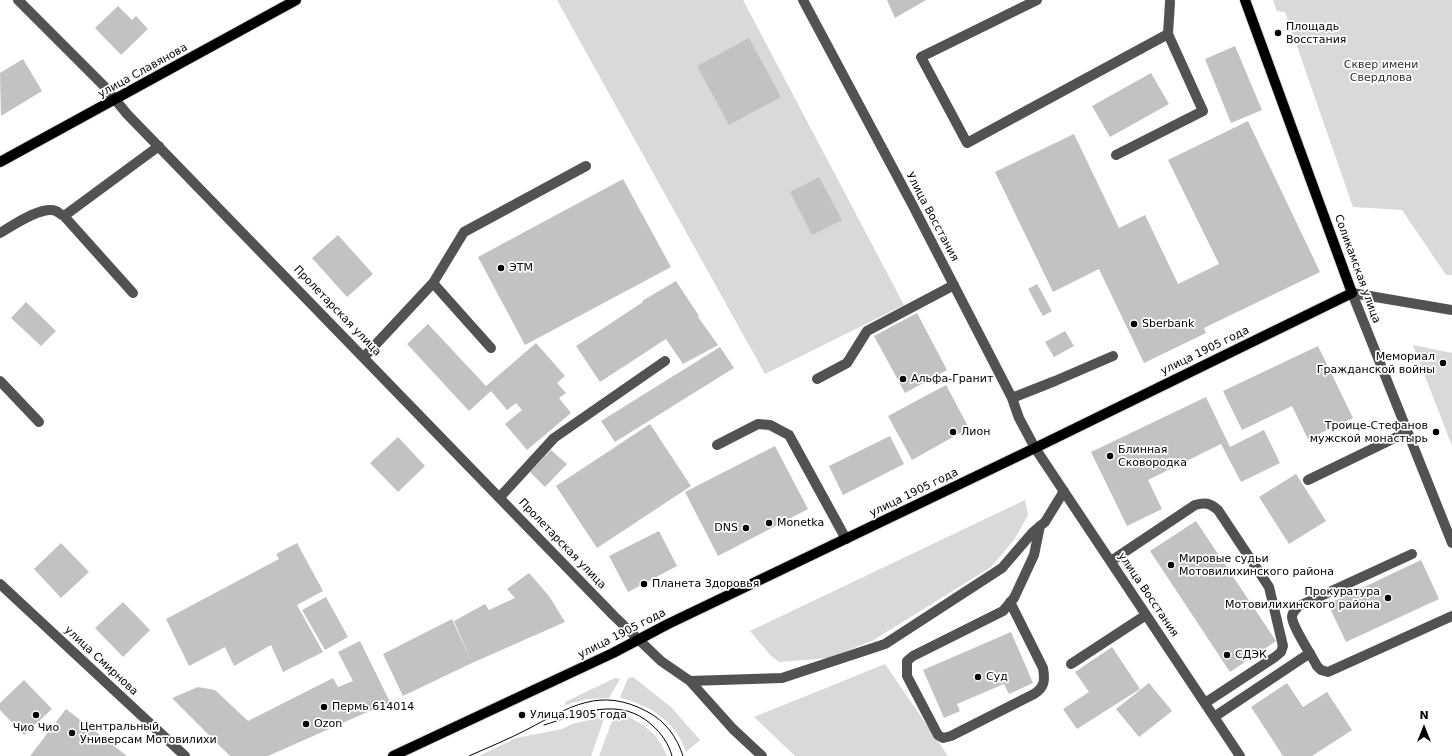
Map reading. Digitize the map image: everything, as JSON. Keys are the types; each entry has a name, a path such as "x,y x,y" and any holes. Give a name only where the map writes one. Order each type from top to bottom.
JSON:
{"main road":[{"name":"улица Славянова","path":"0,162 115,101 296,0"},
{"name":"Соликамская улица","path":"1245,0 1352,293"},
{"name":"улица 1905 года","path":"394,756 514,700 1352,293"}],"street":[{"name":"Пролетарская улица","path":"18,0 104,86 115,101 614,616 661,661 690,681 733,729 762,756"},
{"name":"Улица Восстания","path":"803,0 954,285 1012,398 1019,418 1035,448"},
{"path":"1037,0 921,57 967,143 1168,34"},
{"path":"1116,155 1203,111 1168,34 1171,1"},
{"path":"64,216 159,146"},
{"path":"364,357 432,283 464,232 586,166"},
{"path":"0,233 45,210 55,210 64,216 133,293"},
{"path":"432,283 491,348"},
{"path":"817,379 847,363 867,331 954,285"},
{"path":"1352,293 1452,310"},
{"name":"Соликамская улица","path":"1352,293 1452,543"},
{"path":"1012,398 1113,356"},
{"path":"500,497 554,438 665,361"},
{"path":"0,381 39,422"},
{"path":"717,445 758,424 770,426 789,435 846,538"},
{"path":"1308,480 1407,432"},
{"name":"улица Восстания","path":"1035,448 1240,756"},
{"path":"690,681 782,678 885,644 1002,568 1045,522 1064,491"},
{"path":"1111,561 1195,505 1203,503 1211,504 1218,510 1269,586 1282,638 1281,652 1205,703"},
{"path":"1010,602 1043,668 1045,679 1042,689 951,736 943,738 938,736 907,676 908,661 913,656 1002,611 1010,602 1034,555 1040,526"},
{"path":"1412,554 1299,606 1294,611 1292,617 1294,624 1310,653 1321,670 1328,672 1452,616"},
{"name":"улица Смирнова","path":"0,584 185,756"},
{"path":"1071,664 1146,615"},
{"path":"1214,717 1310,653"}],"green space":[{"path":"557,0 743,0 904,305 765,374"},
{"name":"Сквер имени Свердлова","path":"1273,0 1452,0 1452,275 1446,275 1402,210 1353,207 1285,12 1277,11"},
{"path":"1413,345 1452,353 1452,446"},
{"path":"1025,500 1028,515 1014,540 991,567 872,641 829,658 779,662 770,655 750,631"},
{"path":"885,664 948,756 795,756 754,717"},
{"path":"633,677 671,707 700,740 686,752 676,732 660,716 641,705 620,698 628,678"},
{"path":"615,678 620,679 609,698 587,699 565,705 565,702"},
{"path":"615,713 632,719 647,728 653,733 663,747 667,756 599,756"},
{"path":"598,718 604,719 591,756 479,756 516,738 562,729 572,724"}],"building":[{"path":"887,0 926,0 895,18"},
{"path":"118,6 132,20 136,16 148,29 121,55 95,28"},
{"path":"749,38 781,97 729,125 697,66"},
{"path":"1235,46 1262,110 1231,123 1205,59"},
{"path":"23,59 42,91 1,116 0,73"},
{"path":"1151,73 1169,104 1110,137 1092,106"},
{"path":"1248,121 1320,272 1204,328 1206,333 1144,363 1099,269 1053,292 995,172 1074,134 1119,228 1145,215 1178,284 1219,264 1168,160"},
{"path":"819,177 842,220 812,235 790,192"},
{"path":"623,179 671,267 525,345 478,257"},
{"path":"338,235 373,274 347,297 312,258"},
{"path":"676,281 699,316 698,317 718,345 683,364 666,339 600,382 576,346 643,302 642,301"},
{"path":"1037,284 1052,311 1043,316 1028,289"},
{"path":"26,302 56,331 41,346 11,318"},
{"path":"917,313 947,370 905,393 874,336"},
{"path":"428,324 486,386 536,343 565,376 557,383 566,393 559,398 571,413 527,450 505,424 522,410 516,403 507,410 491,391 469,411 407,344"},
{"path":"1065,331 1074,346 1054,357 1045,342"},
{"path":"1318,346 1353,418 1308,439 1292,406 1242,430 1223,391"},
{"path":"720,347 734,368 615,442 601,421"},
{"path":"946,385 969,428 912,460 888,416"},
{"path":"1206,397 1230,447 1264,430 1280,463 1241,482 1221,444 1148,480 1162,509 1127,526 1091,452"},
{"path":"650,424 691,486 597,548 556,486"},
{"path":"890,436 904,464 843,495 829,466"},
{"path":"398,437 425,466 398,492 370,463"},
{"path":"775,446 808,509 718,556 685,492"},
{"path":"551,450 567,464 545,487 530,472"},
{"path":"1296,474 1326,521 1289,544 1259,497"},
{"path":"1196,521 1276,641 1230,672 1150,551"},
{"path":"659,531 677,566 628,592 609,556"},
{"path":"61,543 89,572 61,598 34,569"},
{"path":"297,543 323,591 297,605 323,652 283,672 271,645 234,666 225,647 189,666 166,619 279,559 276,554"},
{"path":"1421,560 1439,599 1346,642 1328,604"},
{"path":"529,573 549,596 565,622 472,663 454,621 485,604 489,610 515,598 507,589"},
{"path":"326,597 348,637 325,650 302,610"},
{"path":"123,602 150,630 123,657 95,628"},
{"path":"452,619 472,663 403,696 383,654"},
{"name":"Суд","path":"1011,632 1033,683 1009,694 1004,684 957,704 960,711 944,718 923,670"},
{"path":"360,641 390,702 268,756 230,756 172,698 198,687 215,690 248,721 333,678 338,687 353,681 338,652"},
{"path":"1112,647 1140,689 1077,729 1063,709 1089,692 1075,672"},
{"path":"24,680 52,709 24,735 0,710 0,703"},
{"path":"1149,683 1172,711 1139,737 1116,709"},
{"path":"1287,683 1303,707 1327,692 1352,730 1312,756 1283,756 1251,707"},
{"name":"Центральный Универсам Мотовилихи","path":"66,709 127,756 30,756"}],"tram line":[{"path":"469,756 514,736 572,707 586,702 600,700 631,704 648,712 660,720 674,736 683,756"},
{"path":"544,725 585,712 613,709 626,711 639,716 652,725 667,743 672,756"}],"place":[{"name":"Площадь Восстания","path":"1278,33"},
{"name":"ЭТМ","path":"501,268"},
{"name":"Sberbank","path":"1134,324"},
{"name":"Мемориал Гражданской войны","path":"1443,363"},
{"name":"Альфа-Гранит","path":"903,379"},
{"name":"Лион","path":"953,432"},
{"name":"Троице-Стефанов мужской монастырь","path":"1436,432"},
{"name":"Блинная Сковородка","path":"1110,456"},
{"name":"Monetka","path":"769,523"},
{"name":"DNS","path":"746,528"},
{"name":"Мировые судьи Мотовилихинского района","path":"1171,565"},
{"name":"Планета Здоровья","path":"644,584"},
{"name":"Прокуратура Мотовилихинского района","path":"1388,598"},
{"name":"СДЭК","path":"1227,655"},
{"name":"Суд","path":"978,677"},
{"name":"Пермь 614014","path":"324,707"},
{"name":"Чио Чио","path":"36,715"},
{"name":"Улица 1905 года","path":"522,715"},
{"name":"Ozon","path":"306,724"},
{"name":"Центральный Универсам Мотовилихи","path":"72,733"}]}
